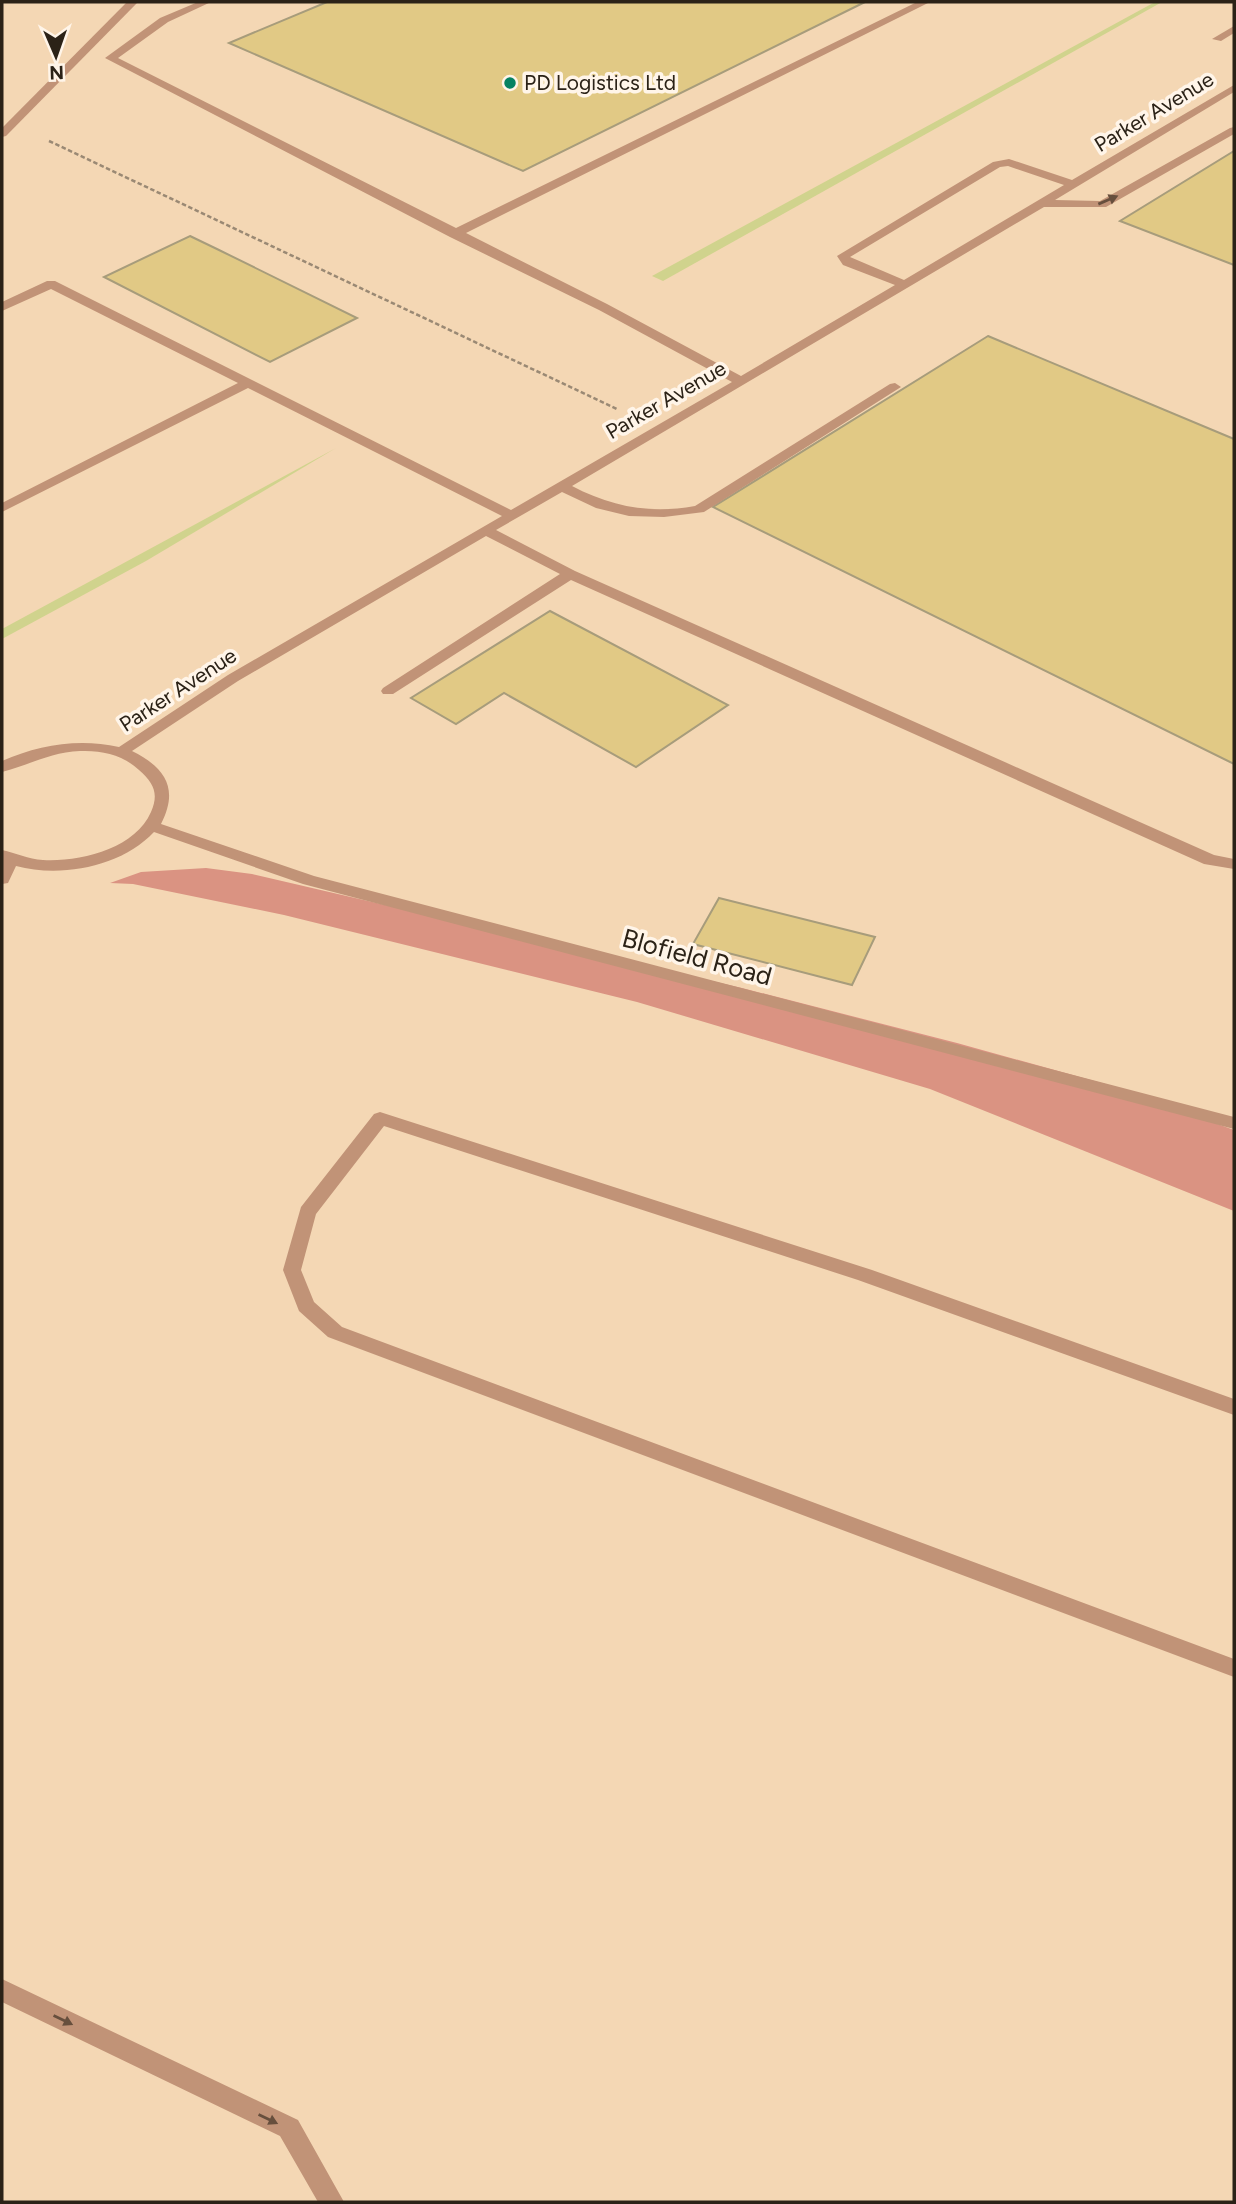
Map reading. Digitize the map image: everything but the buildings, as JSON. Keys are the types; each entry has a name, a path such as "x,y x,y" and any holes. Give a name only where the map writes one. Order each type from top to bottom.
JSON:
{"street":[{"path":"2,134 133,2"},
{"path":"206,2 164,20 110,58 603,307 740,381"},
{"path":"454,234 925,2"},
{"path":"1217,38 1234,29"},
{"name":"Parker Avenue","path":"121,752 233,678 905,285 1234,88"},
{"path":"1041,203 1102,205 1234,130"},
{"path":"905,285 848,262 843,256 997,164 1009,162 1073,184"},
{"path":"2,307 51,284 511,515"},
{"path":"2,508 247,383"},
{"path":"561,486 605,507 632,512 680,513 699,509 895,387"},
{"path":"485,530 570,574 1210,860 1234,864"},
{"path":"388,691 570,574"},
{"path":"2,767 43,750 76,746 121,752 145,764 159,781 163,801 152,826 131,845 88,862 54,866 6,858 2,879"},
{"name":"Blofield Road","path":"152,826 309,880 1234,1123"},
{"path":"1234,1407 865,1275 380,1118 307,1212 292,1270 306,1306 335,1332 1234,1668"},
{"path":"2,1990 289,2128 332,2202"}],"path":[{"path":"14,124 659,429"}],"shaded area":[{"path":"2,2 1234,2 1234,2202 2,2202"},
{"path":"1155,2 1162,2 663,281 652,276"},
{"path":"336,448 146,561 2,639 2,629"},
{"path":"206,868 252,874 742,988 1116,1087 1234,1130 1234,1211 930,1089 637,1002 284,915 133,884 110,883 141,872"}],"place":[{"name":"PD Logistics Ltd","path":"510,83"}]}
